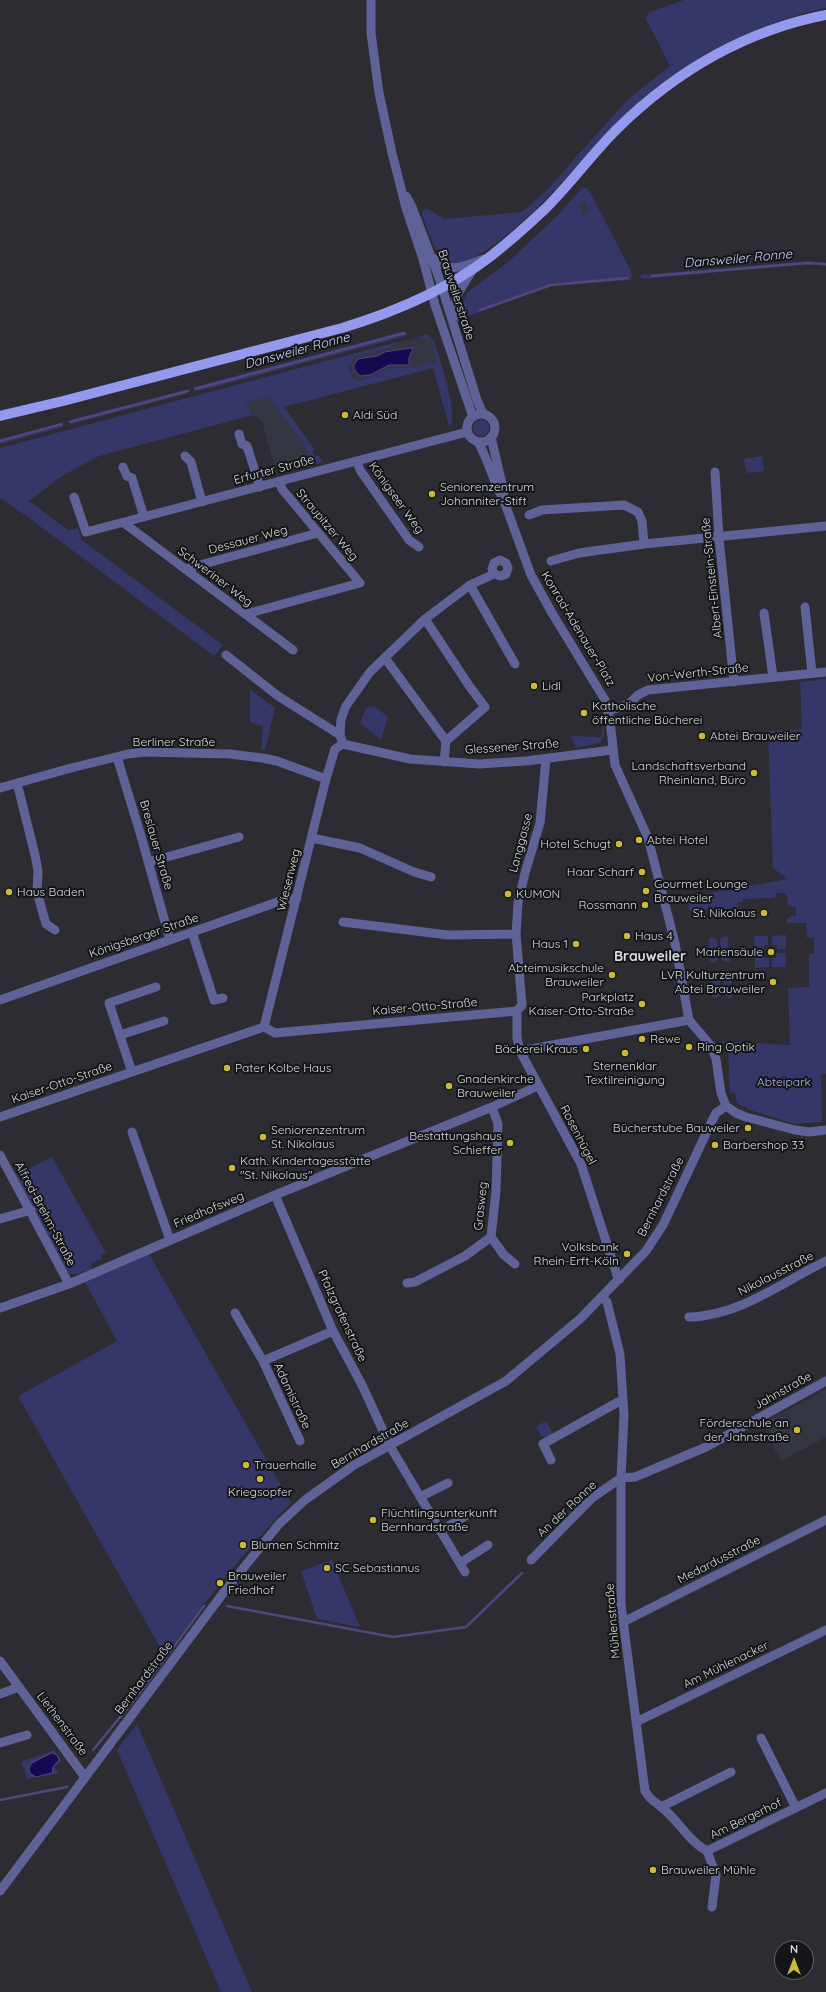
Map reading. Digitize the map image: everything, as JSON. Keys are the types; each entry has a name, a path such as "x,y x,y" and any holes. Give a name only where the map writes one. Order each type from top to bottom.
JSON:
{"main road":[{"path":"0,416 64,401 342,328 383,314 432,293 473,269 546,207 616,130 664,87 692,68 755,36 792,21 826,15"}],"street":[{"name":"Brauweilerstraße","path":"371,0 371,33 380,93 406,208 473,417"},
{"name":"Brauweilerstraße","path":"401,186 412,207 432,257 477,400 483,414"},
{"path":"432,257 445,267 458,268 490,256"},
{"path":"453,324 456,297 473,269"},
{"path":"483,414 491,418 495,426 491,437 488,440 478,442 472,438 468,432 468,422 473,417 483,414"},
{"name":"Erfurter Straße","path":"74,497 86,532 468,432"},
{"path":"239,434 242,444 248,446 260,486"},
{"name":"Konrad-Adenauer-Platz","path":"491,437 503,488 504,501"},
{"name":"Konrad-Adenauer-Platz","path":"478,442 485,453 497,490 504,501 531,575 552,613 603,693 608,711 612,750 618,773 643,824 648,838 675,943 689,1020"},
{"path":"185,456 191,462 202,502"},
{"name":"Königseer Weg","path":"357,461 360,470 409,540 419,547"},
{"path":"123,468 127,476 132,478 144,517"},
{"name":"Albert-Einstein-Straße","path":"715,472 719,538 734,682"},
{"name":"Straupitzer Weg","path":"246,614 360,583 282,490 279,481"},
{"path":"529,515 542,510 624,505 632,508 640,516 642,521 644,544"},
{"name":"Schweriner Weg","path":"124,522 293,650"},
{"path":"551,561 578,553 644,544 719,538 826,526"},
{"name":"Dessauer Weg","path":"185,569 318,533"},
{"path":"342,739 341,719 346,706 370,672 425,619 470,585 494,574"},
{"path":"470,585 515,664"},
{"path":"805,607 812,673"},
{"path":"764,614 773,677"},
{"path":"425,619 485,707 446,741"},
{"name":"Glessener Straße","path":"226,655 278,696 342,739 410,759 479,764 546,759 612,750"},
{"path":"385,658 446,741 444,762"},
{"name":"Von-Werth-Straße","path":"608,711 622,708 642,692 648,690 826,672"},
{"name":"Wiesenweg","path":"264,1027 326,779 335,749 342,739"},
{"name":"Berliner Straße","path":"0,788 117,757 144,752 230,754 277,761 326,779"},
{"name":"Breslauer Straße","path":"117,757 149,862 170,940"},
{"name":"Langgasse","path":"517,1011 522,1006 516,934 518,903 525,873 540,823 546,759"},
{"path":"17,783 37,863 37,892 46,924 55,930"},
{"path":"149,862 239,837"},
{"path":"312,838 360,848 414,872 430,877"},
{"name":"Königsberger Straße","path":"0,1000 283,900 297,898"},
{"path":"342,922 448,935 516,934"},
{"path":"192,932 214,1000 223,998"},
{"name":"Kaiser-Otto-Straße","path":"132,1072 109,1003 156,987"},
{"path":"517,1011 517,1038 520,1051 689,1020 711,1046 716,1058 721,1093 726,1106 736,1113 746,1117 795,1130 809,1132 826,1130"},
{"name":"Kaiser-Otto-Straße","path":"0,1117 264,1027 275,1032 517,1011"},
{"path":"120,1036 164,1021"},
{"name":"Rosenhügel","path":"520,1051 581,1164 617,1276 620,1279"},
{"name":"Friedhofsweg","path":"0,1308 69,1284 275,1195 538,1086"},
{"name":"Grasweg","path":"407,1283 415,1282 465,1256 490,1237 496,1191 498,1124 492,1106"},
{"name":"Bernhardstraße","path":"0,1891 84,1776 224,1592 279,1524 305,1500 330,1481 358,1463 506,1381 538,1355 603,1297 646,1251 663,1225 716,1113 726,1106"},
{"path":"132,1132 170,1240"},
{"name":"Alfred-Brehm-Straße","path":"0,1155 31,1210 69,1284"},
{"name":"Pfalzgrafenstraße","path":"275,1195 333,1331 390,1446 466,1572"},
{"path":"0,1219 31,1210"},
{"path":"490,1237 504,1255 515,1264"},
{"name":"Nikolausstraße","path":"689,1318 736,1307 754,1300 826,1261"},
{"name":"Mühlenstraße","path":"603,1297 607,1302 618,1340 623,1401 620,1604 645,1791 651,1801 661,1807 696,1845 707,1851"},
{"name":"Adamistraße","path":"235,1313 263,1360 300,1442"},
{"name":"Adamistraße","path":"263,1360 333,1331"},
{"name":"Jahnstraße","path":"621,1478 636,1477 706,1447 826,1381"},
{"path":"551,1460 542,1444 618,1402 623,1401"},
{"name":"An der Ronne","path":"531,1560 592,1498 621,1478"},
{"path":"420,1497 448,1483"},
{"path":"440,1531 467,1515"},
{"name":"Medardusstraße","path":"623,1622 826,1520"},
{"path":"460,1563 488,1545"},
{"name":"Am Mühlenacker","path":"636,1722 826,1630"},
{"name":"Liethenstraße","path":"0,1661 84,1776"},
{"path":"0,1694 19,1687"},
{"path":"0,1743 27,1735"},
{"name":"Am Bergerhof","path":"761,1738 796,1808"},
{"path":"661,1807 731,1772"},
{"name":"Am Bergerhof","path":"707,1851 826,1793"},
{"path":"707,1851 716,1875 712,1907"}],"shaded area":[{"path":"584,201 590,212 584,216 577,204"},
{"path":"426,337 431,340 437,363 433,364 429,362 423,366 412,368 389,368 365,380 357,379 351,373 350,364 357,356 394,347 397,342"},
{"path":"413,348 409,358 409,365 389,365 370,375 360,376 354,369 354,365 358,359 377,356 385,352"},
{"path":"269,397 304,445 309,460 305,461 306,466 284,472 282,467 275,469 262,421 253,415 246,403"},
{"name":"Förderschule an der Jahnstraße","path":"826,1389 826,1437 781,1461 770,1441 774,1438 763,1423"},
{"path":"52,1753 57,1755 59,1760 53,1767 52,1773 36,1777 30,1773 29,1768 32,1763"}],"green space":[{"path":"684,0 826,0 826,8 759,29 737,38 696,60 651,91 630,110 533,212 497,243 463,264 452,263 439,254 422,214 423,210 428,209 444,219 522,212 545,192 627,100 670,66 646,19 649,12"},
{"path":"582,188 587,188 631,271 631,280 551,286 463,318 463,303 468,292 508,262 556,217","holes":["584,201 590,212 584,215 578,204"]},
{"path":"808,261 826,263 826,266 808,264 642,279 639,275"},
{"path":"404,331 406,336 199,391 194,387"},
{"path":"427,334 434,341 444,371 450,396 452,417 451,425 449,426 433,368 284,407 315,450 312,452 316,457 318,455 323,462 312,465 304,445 269,397 246,403 253,415 99,456 62,476 29,501 68,530 78,528 82,540 223,645 214,656 0,498 0,448 397,342 394,347 355,357 349,367 352,375 356,379 361,380 390,368 415,367 429,362 433,364 437,363 431,340 426,337 411,339"},
{"path":"188,389 186,394 71,424 70,420"},
{"path":"478,420 484,420 489,425 487,434 484,436 478,436 473,431 473,425"},
{"path":"62,423 63,427 0,444 0,439"},
{"path":"762,456 764,471 747,473 744,459"},
{"name":"Abteipark","path":"826,679 826,1074 821,1074 822,1122 794,1124 750,1110 737,1103 735,1093 730,1093 728,1045 719,1041 790,1045 788,988 809,987 809,954 814,953 814,938 807,938 806,923 787,923 787,919 791,916 796,916 796,908 788,905 786,893 776,893 775,898 743,899 743,902 738,902 738,907 732,907 731,909 689,911 689,903 684,904 683,898 788,879 773,868 768,731 802,729 800,682"},
{"path":"250,689 275,708 265,750 261,749 263,726 250,722"},
{"path":"374,706 388,717 381,740 360,723 366,708"},
{"path":"603,725 604,736 600,743 576,748 571,736 601,737"},
{"path":"786,935 786,949 777,949 777,945 772,945 772,936"},
{"path":"725,936 728,937 730,961 728,962 721,960 720,939"},
{"path":"754,936 768,936 768,945 764,945 764,950 755,950"},
{"path":"712,937 717,939 718,960 714,963 710,961 709,938"},
{"path":"776,953 786,953 786,967 772,967 772,958 776,958"},
{"path":"755,954 764,954 764,958 769,958 769,967 755,968"},
{"path":"727,971 731,973 732,997 730,998 724,995 723,975"},
{"path":"714,972 720,974 720,995 716,998 712,996 711,973"},
{"path":"52,1157 106,1253 100,1255 102,1259 90,1263 92,1269 78,1274 69,1274 15,1175"},
{"path":"149,1254 291,1503 257,1539 225,1577 165,1656 18,1396 117,1341 85,1282"},
{"path":"546,1421 553,1434 545,1437 541,1436 536,1427"},
{"path":"332,1560 360,1627 317,1619 301,1571"},
{"path":"137,1724 252,1992 221,1992 117,1750"},
{"path":"54,1750 62,1761 54,1767 59,1773 27,1779 21,1762"}],"waterway":[{"name":"Dansweiler Ronne","path":"652,276 808,263 826,264"},
{"name":"Dansweiler Ronne","path":"480,310 551,285 628,278"},
{"name":"Dansweiler Ronne","path":"195,389 405,333"},
{"name":"Dansweiler Ronne","path":"70,422 188,391"},
{"name":"Dansweiler Ronne","path":"0,441 62,424"},
{"path":"227,1606 393,1637 466,1627 522,1573"},
{"path":"93,1750 135,1699 204,1606"},
{"path":"0,1800 67,1787"}],"place":[{"name":"Aldi Süd","path":"345,415"},
{"name":"Seniorenzentrum Johanniter-Stift","path":"432,494"},
{"name":"Lidl","path":"534,686"},
{"name":"Katholische öffentliche Bücherei","path":"584,713"},
{"name":"Abtei Brauweiler","path":"702,736"},
{"name":"Landschaftsverband Rheinland, Büro","path":"754,773"},
{"name":"Abtei Hotel","path":"639,840"},
{"name":"Hotel Schugt","path":"619,844"},
{"name":"Haar Scharf","path":"642,872"},
{"name":"Gourmet Lounge Brauweiler","path":"646,891"},
{"name":"Haus Baden","path":"9,892"},
{"name":"KUMON","path":"508,894"},
{"name":"Rossmann","path":"645,905"},
{"name":"St. Nikolaus","path":"764,913"},
{"name":"Haus 4","path":"627,936"},
{"name":"Haus 1","path":"576,944"},
{"name":"Mariensäule","path":"771,952"},
{"name":"Abteimusikschule Brauweiler","path":"612,975"},
{"name":"LVR Kulturzentrum Abtei Brauweiler","path":"773,982"},
{"name":"Parkplatz Kaiser-Otto-Straße","path":"642,1004"},
{"name":"Rewe","path":"642,1039"},
{"name":"Ring Optik","path":"689,1047"},
{"name":"Bäckerei Kraus","path":"586,1049"},
{"name":"Sternenklar Textilreinigung","path":"625,1053"},
{"name":"Pater Kolbe Haus","path":"227,1068"},
{"name":"Gnadenkirche Brauweiler","path":"449,1086"},
{"name":"Bücherstube Bauweiler","path":"748,1128"},
{"name":"Seniorenzentrum St. Nikolaus","path":"263,1137"},
{"name":"Bestattungshaus Schieffer","path":"510,1143"},
{"name":"Barbershop 33","path":"715,1145"},
{"name":"Kath. Kindertagesstätte \"St. Nikolaus\"","path":"232,1168"},
{"name":"Volksbank Rhein-Erft-Köln","path":"627,1254"},
{"name":"Förderschule an der Jahnstraße","path":"797,1430"},
{"name":"Trauerhalle","path":"246,1465"},
{"name":"Kriegsopfer","path":"260,1479"},
{"name":"Flüchtlingsunterkunft Bernhardstraße","path":"373,1520"},
{"name":"Blumen Schmitz","path":"243,1545"},
{"name":"SC Sebastianus","path":"327,1568"},
{"name":"Brauweiler Friedhof","path":"220,1583"},
{"name":"Brauweiler Mühle","path":"653,1870"}],"district":[{"name":"Brauweiler","path":"650,957"}]}
